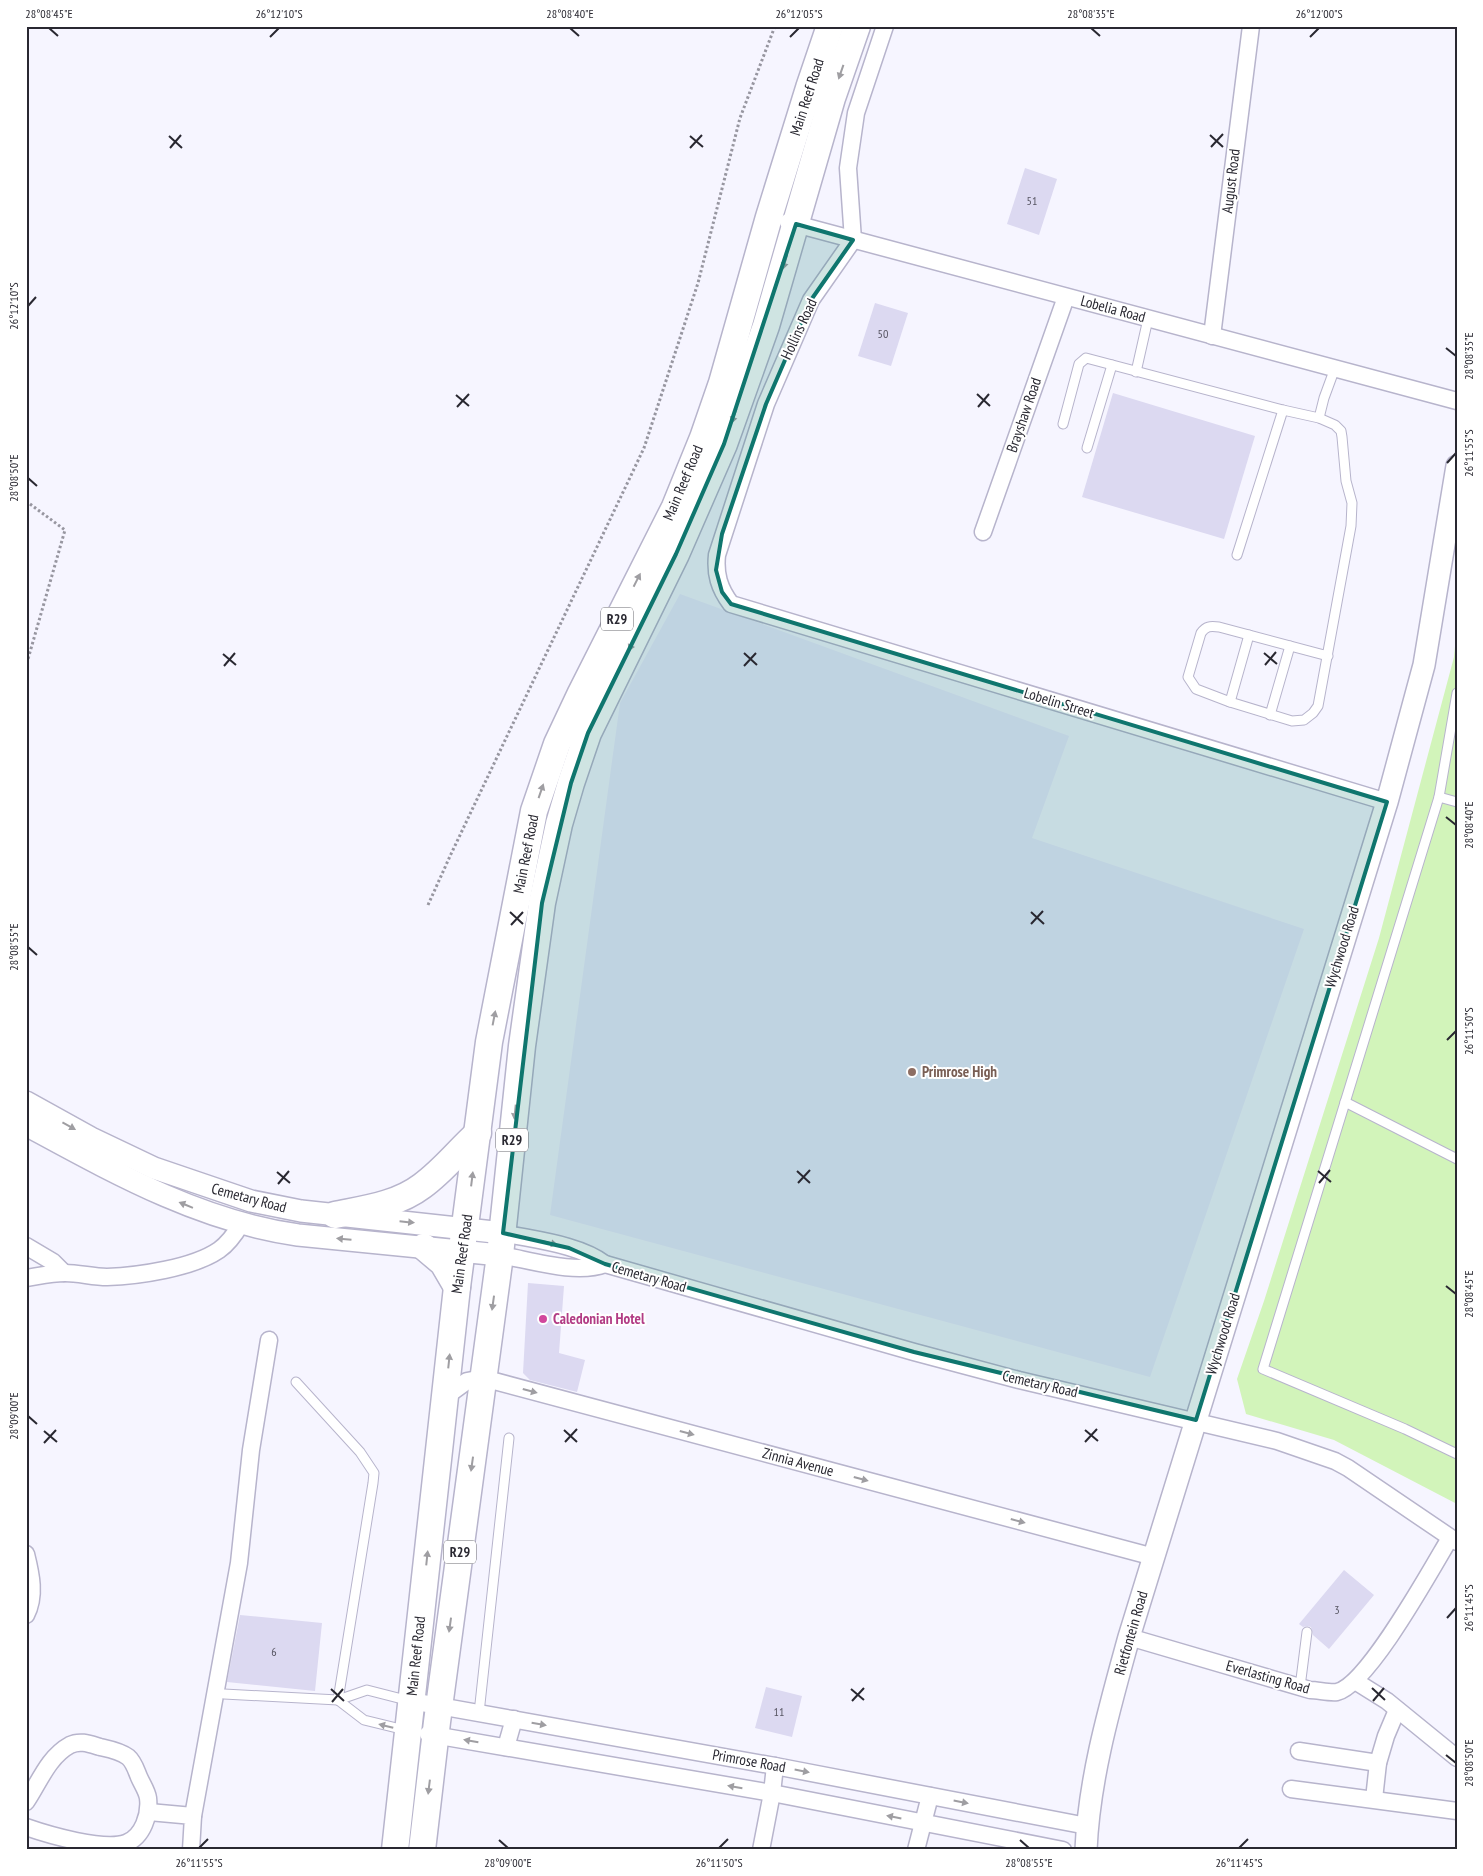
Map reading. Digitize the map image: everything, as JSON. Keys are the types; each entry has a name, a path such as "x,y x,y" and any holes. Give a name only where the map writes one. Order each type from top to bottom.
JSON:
{"main road":[{"name":"Main Reef Road","path":"395,1850 457,1287 489,1042 534,811 557,744 674,507 702,438 722,382 769,217 830,26"},
{"name":"Main Reef Road","path":"422,1850 435,1735 501,1244 522,1046 542,903 559,824 588,733 676,554 724,444 766,326 832,98 857,26"},
{"path":"485,1076 519,1081"},
{"path":"335,1215 376,1206 401,1198 421,1187 440,1172 463,1146 478,1133"},
{"path":"424,1246 443,1263 457,1287"}],"street":[{"path":"853,240 848,168 854,122 885,26"},
{"name":"August Road","path":"1212,336 1251,26"},
{"name":"Lobelia Road","path":"769,217 1457,402"},
{"name":"Hollins Road","path":"731,604 722,592 716,570 720,541 766,404 811,300 853,240"},
{"name":"Brayshaw Road","path":"983,532 1066,297"},
{"name":"Wychwood Road","path":"1196,1420 1387,802 1424,665 1457,466"},
{"name":"Lobelin Street","path":"731,604 1387,802"},
{"name":"Cemetary Road","path":"26,1102 122,1154 196,1184 251,1201 464,1239 576,1250 590,1254 605,1264 914,1352 1019,1380 1277,1440 1336,1461 1454,1540"},
{"name":"Cemetary Road","path":"26,1124 144,1186 187,1206 242,1224 298,1234 424,1246 464,1239"},
{"path":"26,1278 64,1273 106,1277 142,1274 181,1265 218,1251 235,1235 242,1224"},
{"name":"Cemetary Road","path":"501,1244 562,1266 586,1268 605,1264"},
{"path":"26,1246 53,1262 64,1273"},
{"path":"191,1850 193,1816 239,1563 251,1450 269,1340"},
{"path":"445,1397 467,1381 483,1378"},
{"name":"Zinnia Avenue","path":"483,1378 1154,1557"},
{"name":"Rietfontein Road","path":"1086,1850 1087,1826 1101,1746 1129,1636 1196,1420"},
{"name":"Everlasting Road","path":"1129,1636 1310,1690 1337,1692 1355,1681 1381,1651 1454,1540"},
{"path":"26,1554 32,1585 30,1606 26,1615"},
{"path":"1355,1681 1397,1710 1457,1758"},
{"name":"Primrose Road","path":"410,1701 775,1766 1087,1826"},
{"path":"1374,1799 1378,1763 1386,1736 1397,1710"},
{"path":"506,1748 514,1719"},
{"name":"Primrose Road","path":"408,1731 772,1794 1062,1850"},
{"path":"26,1802 38,1779 52,1762 70,1745 79,1742 103,1748 128,1758 135,1766 148,1796 148,1812 138,1834 129,1842 116,1846 102,1846 46,1834 26,1827"},
{"path":"1299,1751 1378,1763"},
{"path":"761,1850 772,1794 775,1766"},
{"path":"1291,1789 1457,1811"},
{"path":"916,1850 930,1796"},
{"path":"148,1812 193,1816"}],"lane":[{"path":"1136,372 1148,319"},
{"path":"1063,424 1072,388 1082,361 1091,359 1319,418 1335,425 1341,432 1346,481 1352,503 1351,526 1328,656 1318,706 1304,720 1292,721 1230,702 1196,689 1188,676 1200,633 1210,626 1328,656"},
{"path":"1087,448 1112,365"},
{"path":"1319,418 1334,368"},
{"path":"1237,555 1283,410"},
{"path":"1230,702 1249,635"},
{"path":"1270,715 1290,646"},
{"path":"1457,693 1438,796 1263,1369 1405,1429 1457,1454"},
{"path":"1438,796 1457,802"},
{"path":"1345,1102 1457,1159"},
{"path":"296,1382 360,1452 374,1473 338,1700"},
{"path":"479,1713 509,1438"},
{"path":"1300,1687 1307,1632"},
{"path":"224,1694 338,1700 367,1690 410,1701"},
{"path":"338,1700 364,1720 408,1731"}],"path":[{"path":"428,905 644,448 698,283 740,118 775,26"},
{"path":"26,501 65,530 26,666"}],"highlighted area":[{"path":"796,224 853,240 811,300 766,404 722,534 716,570 722,592 731,604 1387,802 1196,1420 914,1352 605,1264 569,1248 503,1233 542,903 571,783 588,733 676,554 724,444"}],"shaded area":[{"name":"Primrose High","path":"680,594 1069,736 1032,838 1304,929 1150,1377 550,1215 620,703"}],"green space":[{"path":"1457,624 1457,1504 1334,1440 1246,1414 1237,1379 1264,1301 1379,938 1454,657"}],"building":[{"path":"1025,168 1057,179 1039,235 1007,224"},
{"path":"875,303 908,313 891,366 858,356"},
{"path":"1113,393 1255,436 1224,539 1082,497"},
{"name":"Caledonian Hotel","path":"528,1283 564,1286 559,1353 585,1360 577,1392 530,1380 523,1373"},
{"path":"1344,1570 1374,1595 1329,1649 1313,1635 1311,1627 1303,1627 1299,1624"},
{"path":"240,1615 322,1623 315,1691 227,1682"},
{"path":"766,1687 802,1696 792,1737 755,1728"}],"place":[{"name":"Primrose High","path":"912,1072"},
{"name":"Caledonian Hotel","path":"543,1319"}]}
